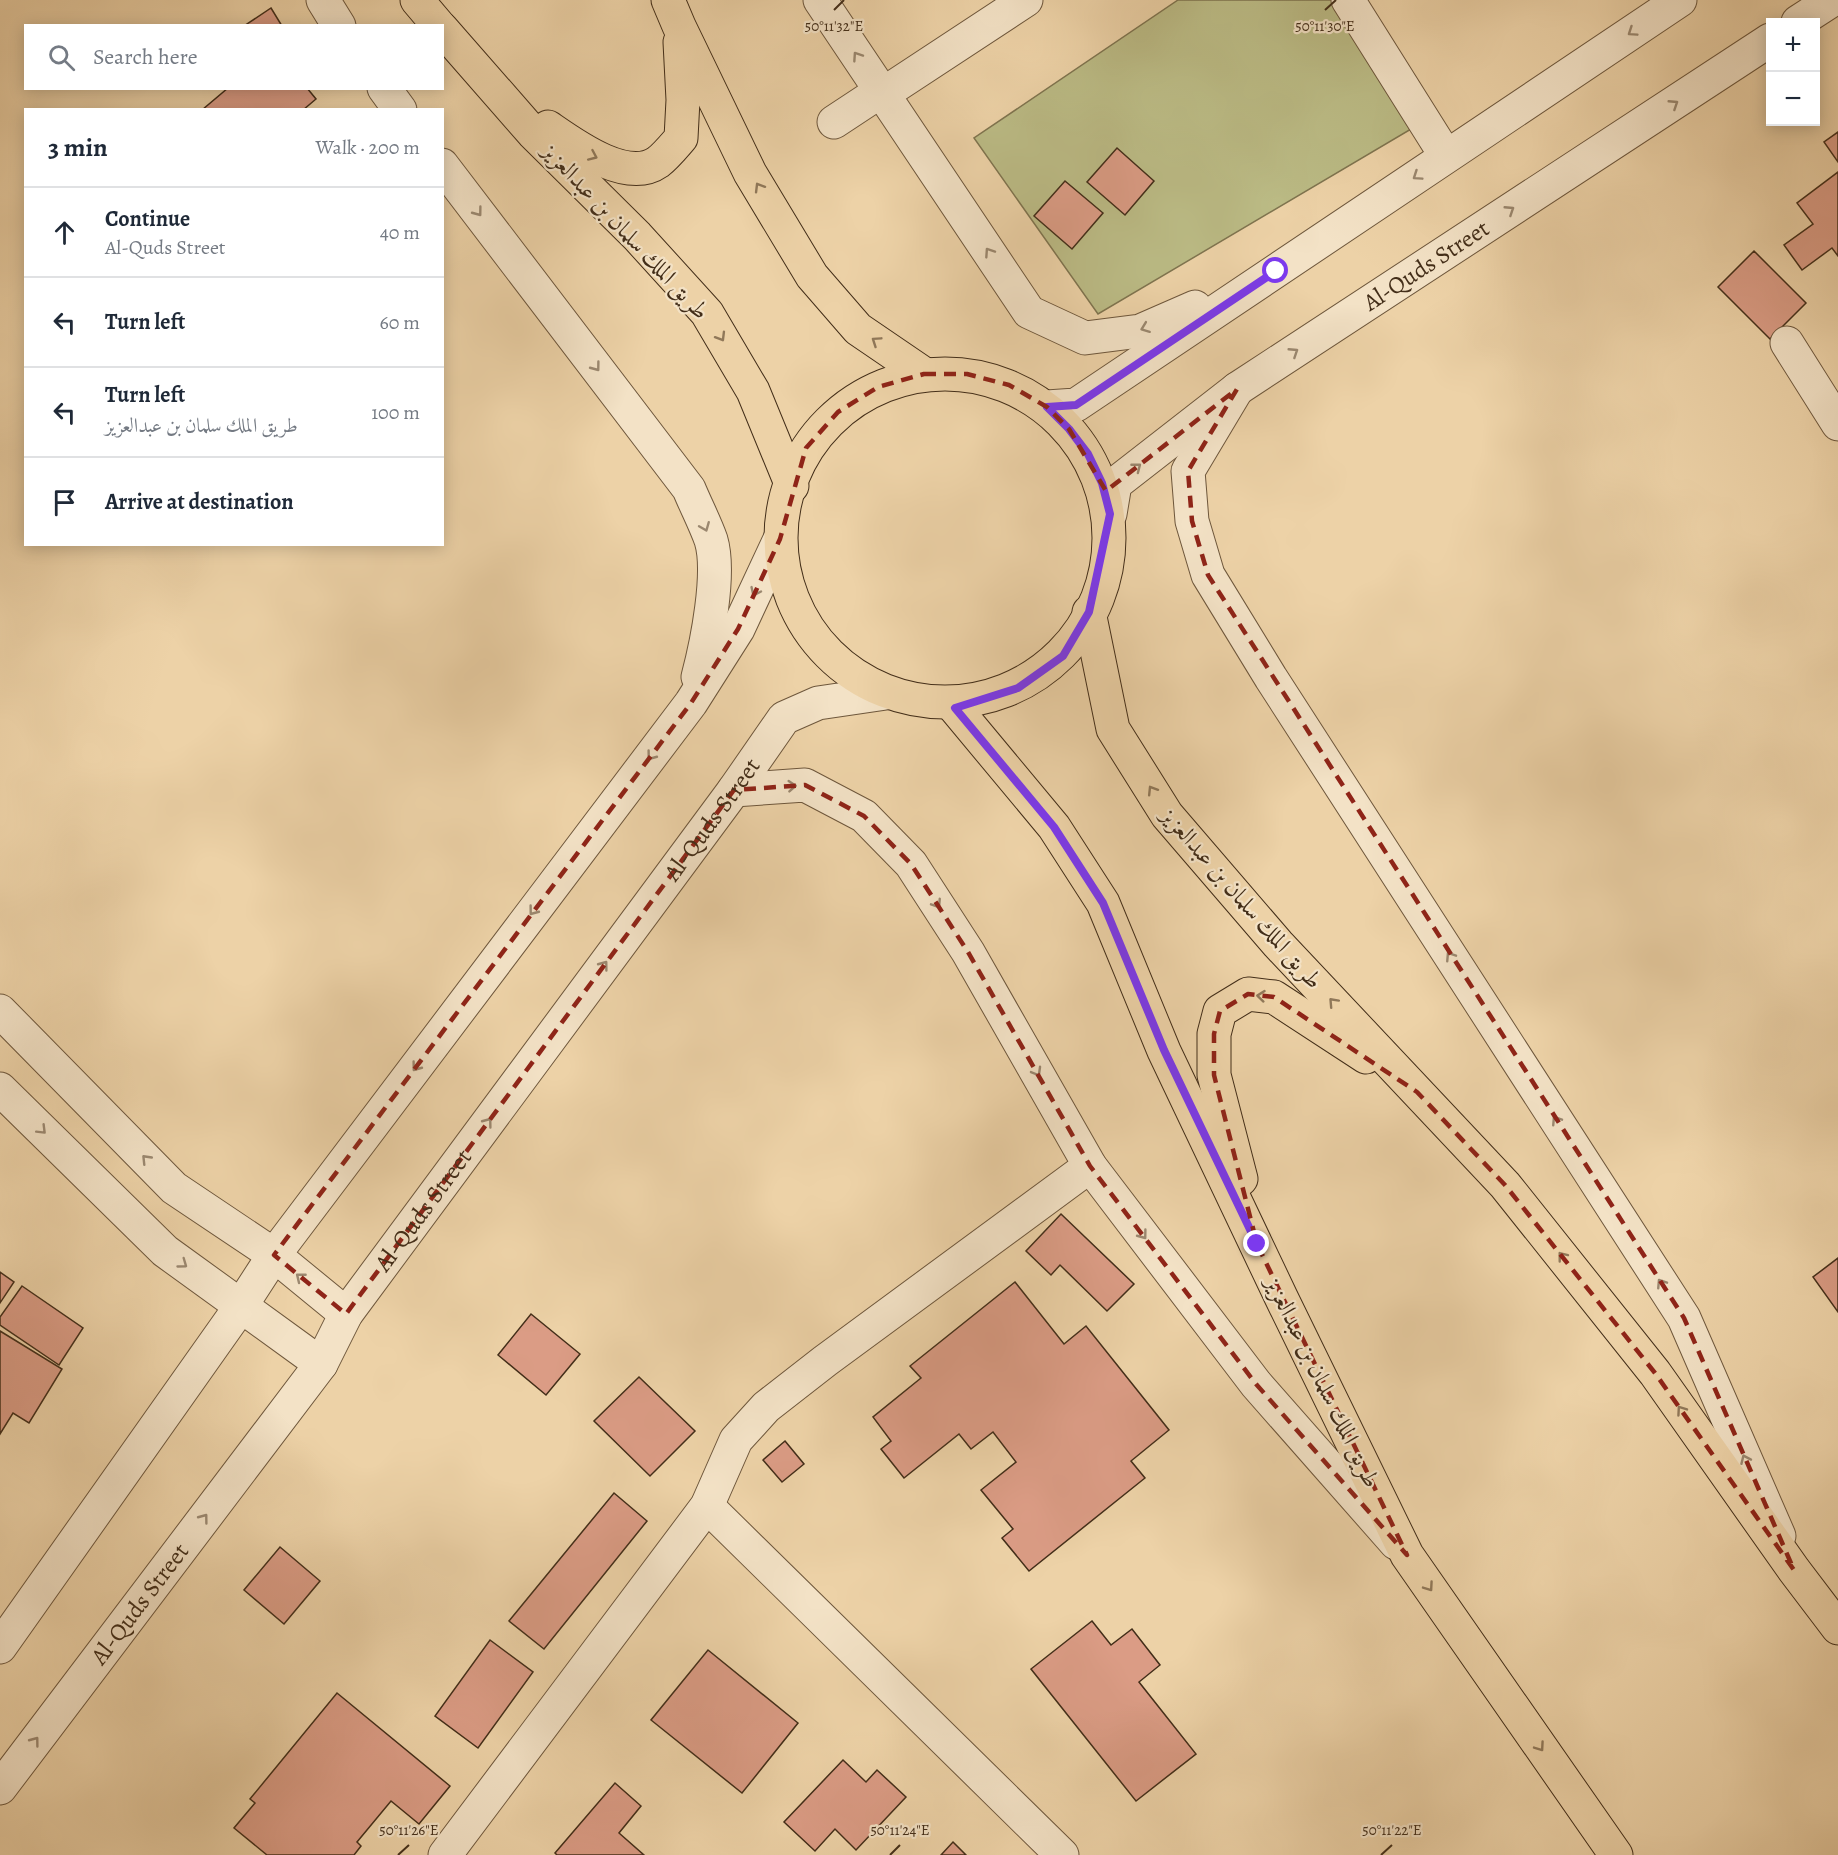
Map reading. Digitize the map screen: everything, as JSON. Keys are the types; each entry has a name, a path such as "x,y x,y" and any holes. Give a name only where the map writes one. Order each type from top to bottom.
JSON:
{"main road":[{"path":"417,0 437,24"},
{"path":"493,87 583,151 635,170 657,163 681,138 683,100 673,13"},
{"path":"673,13 750,173 812,276 858,329 924,374"},
{"name":"طريق الملك سلمان بن عبدالعزيز","path":"444,31 533,133 637,236 707,313 753,391 792,486"},
{"path":"924,374 967,374 1009,385 1047,407 1069,429 1088,454 1102,483 1110,514 1089,612 1063,656 1018,688 955,708 886,693 844,668 810,632 788,588 780,539 792,486 806,448 838,412 878,387 924,374"},
{"name":"طريق الملك سلمان بن عبدالعزيز","path":"1089,612 1113,729 1167,815 1278,944 1505,1185 1648,1364 1794,1570 1838,1628"},
{"name":"طريق الملك سلمان بن عبدالعزيز","path":"955,708 1054,827 1103,903 1164,1050 1407,1555 1616,1855"},
{"path":"1257,1244 1214,1075 1214,1034 1220,1011 1248,994 1274,997 1322,1026 1417,1092"}],"street":[{"path":"323,0 338,24"},
{"path":"820,0 1029,312 1085,338 1140,331 1276,271"},
{"path":"834,122 1026,0"},
{"path":"1348,0 1446,156"},
{"path":"1047,407 1076,405 1680,0"},
{"path":"1804,18 1832,0"},
{"name":"Al-Quds Street","path":"1110,514 1115,484 1237,389 1766,43"},
{"path":"385,90 399,108"},
{"path":"444,168 689,489 711,542 714,577 707,644 691,703"},
{"path":"1786,343 1838,424"},
{"path":"1237,389 1188,471 1192,520 1208,575 1271,678 1684,1318 1794,1570"},
{"path":"0,1647 241,1306 274,1255 691,703 738,629 780,539"},
{"name":"Al-Quds Street","path":"0,1788 321,1364 346,1314 734,790 784,718 818,703 886,693"},
{"path":"734,790 805,785 864,816 911,864 968,952 1090,1166 1256,1384 1407,1555"},
{"path":"0,1011 174,1188 274,1255 346,1314"},
{"path":"0,1089 165,1251 321,1364"},
{"path":"445,1855 707,1506 736,1440 766,1407 1090,1166"},
{"path":"707,1506 1062,1855"}],"highlighted area":[{"path":"924,374 967,374 1009,385 1047,407 1069,429 1106,491 1237,389 1188,471 1192,521 1208,575 1684,1318 1794,1570 1655,1373 1505,1185 1417,1092 1274,997 1248,994 1220,1011 1214,1034 1214,1075 1257,1244 1407,1555 1256,1384 1090,1166 968,952 911,864 864,816 805,785 734,790 346,1314 274,1255 691,703 738,629 780,539 806,448 838,412 878,387"}],"green space":[{"path":"1178,0 1338,0 1423,122 1098,314 974,138"}],"building":[{"path":"271,8 281,24 247,24"},
{"path":"226,90 309,90 316,99 305,108 204,108"},
{"path":"1838,132 1838,162 1824,142"},
{"path":"1117,148 1154,181 1125,215 1087,182"},
{"path":"1838,172 1838,256 1832,248 1802,270 1784,245 1813,224 1797,203"},
{"path":"1065,181 1103,213 1072,249 1034,216"},
{"path":"1754,251 1806,303 1770,339 1718,287"},
{"path":"1061,1214 1134,1284 1107,1311 1060,1265 1051,1275 1026,1251"},
{"path":"1838,1258 1838,1312 1813,1277"},
{"path":"0,1272 14,1282 0,1303"},
{"path":"1015,1282 1064,1344 1086,1326 1169,1430 1131,1461 1145,1478 1029,1571 1002,1538 1013,1529 981,1490 1016,1462 993,1432 971,1449 959,1434 904,1478 881,1449 891,1441 873,1417 921,1378 910,1366"},
{"path":"22,1286 83,1328 59,1365 0,1325 0,1317"},
{"path":"531,1314 580,1354 546,1395 498,1355"},
{"path":"0,1331 62,1369 29,1423 13,1413 0,1434"},
{"path":"639,1377 695,1431 650,1476 594,1421"},
{"path":"785,1441 804,1464 782,1482 763,1460"},
{"path":"614,1493 647,1521 544,1649 509,1621"},
{"path":"280,1547 320,1581 284,1624 244,1590"},
{"path":"1092,1621 1111,1645 1132,1629 1160,1665 1139,1682 1196,1754 1136,1801 1031,1669"},
{"path":"490,1640 533,1672 478,1748 435,1716"},
{"path":"708,1650 798,1723 742,1793 651,1720"},
{"path":"337,1693 450,1786 419,1824 391,1801 357,1842 361,1846 354,1855 267,1855 234,1828 255,1803 250,1799"},
{"path":"843,1760 866,1782 877,1770 906,1797 856,1850 835,1829 815,1851 784,1822"},
{"path":"615,1783 641,1806 619,1833 644,1855 557,1855 555,1853"},
{"path":"953,1842 966,1855 941,1855"}],"route":[{"path":"1257,1244 1164,1050 1103,903 1054,827 955,708 1018,688 1063,656 1089,612 1110,514 1102,483 1088,454 1069,429 1047,407 1076,405 1276,271"}]}
